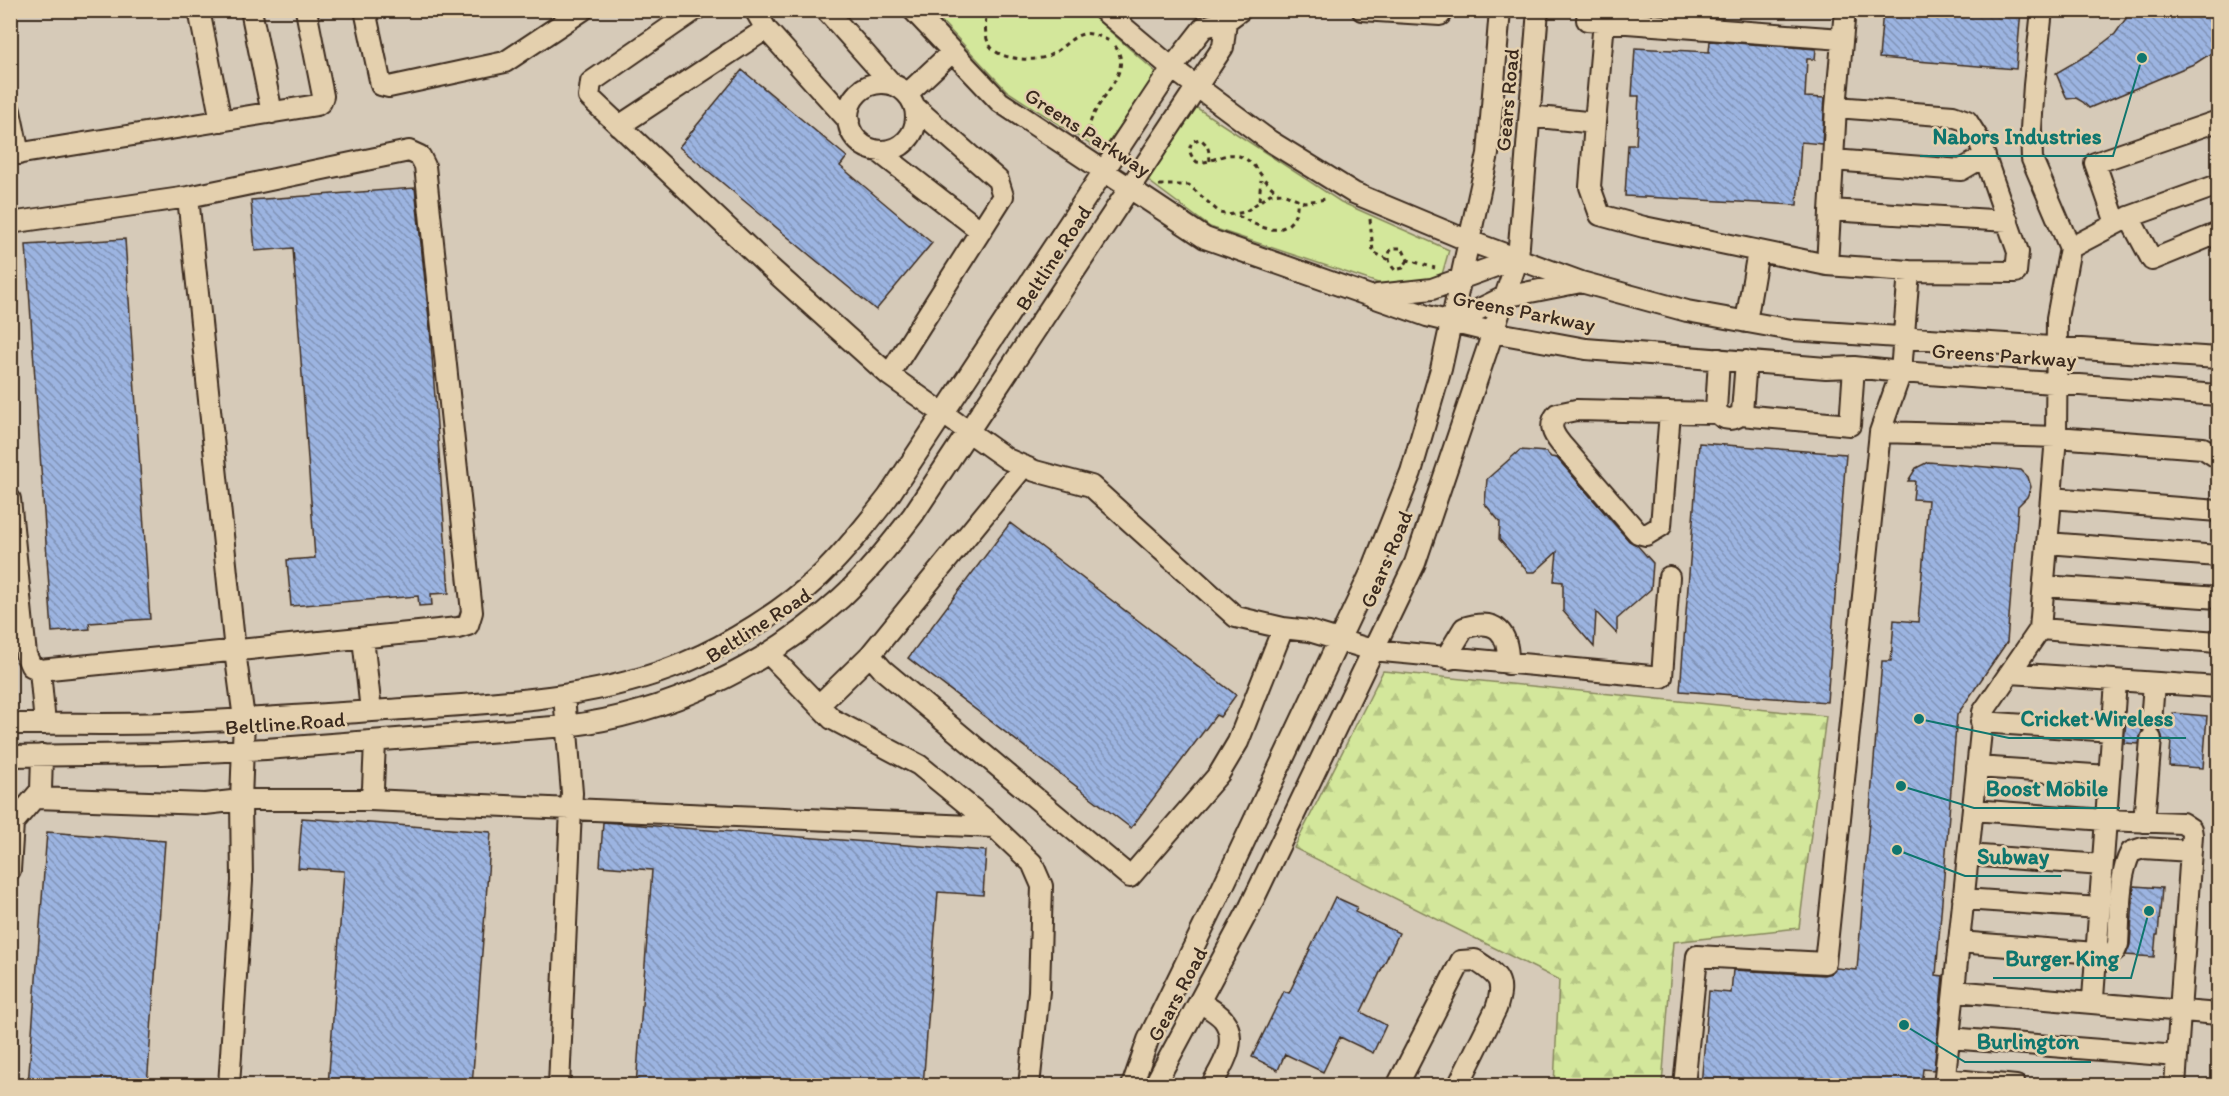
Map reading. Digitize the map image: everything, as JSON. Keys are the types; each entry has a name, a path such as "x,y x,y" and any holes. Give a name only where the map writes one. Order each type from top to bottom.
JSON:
{"street":[{"path":"199,10 221,121"},
{"path":"251,10 272,113"},
{"path":"10,111 15,155 317,105 323,96 306,10"},
{"path":"365,10 381,85 389,87 505,62 583,10"},
{"path":"695,10 591,82 589,97 767,266 889,375 1007,459 1091,486 1236,617 1283,628 1309,631 1372,650 1662,677 1669,577"},
{"path":"755,10 766,29 849,121"},
{"path":"826,10 905,95 998,180 1003,196 889,375"},
{"name":"Greens Parkway","path":"913,10 1000,102 1204,238 1451,323 1586,349 1826,368 1854,367 2218,394"},
{"name":"Greens Parkway","path":"1103,10 1172,68 1270,141 1354,193 1469,241 1581,282 1687,311 1792,330 2218,358"},
{"path":"1362,10 1440,15 1440,10"},
{"name":"Gears Road","path":"1132,1086 1148,1040 1373,568 1411,472 1442,369 1488,154 1500,10"},
{"name":"Gears Road","path":"1154,1086 1248,911 1415,563 1518,258 1538,10"},
{"path":"1827,265 1836,107 1845,10"},
{"path":"2016,1086 1944,1082 1983,712 2040,629 2044,586 2056,437 2058,382 2056,347 2061,289 2070,248 2032,159 2031,129 2042,10"},
{"name":"Beltline Road","path":"10,724 160,723 244,719 564,695 644,678 686,662 738,635 780,608 819,577 855,539 888,497 1172,68 1204,27 1234,16"},
{"name":"Beltline Road","path":"10,756 162,754 243,750 375,742 592,723 652,708 699,691 768,653 799,632 841,598 880,559 914,515 1223,46 1234,16"},
{"path":"1836,107 1953,116 1967,121 1979,140 2008,221 2018,252 2016,272 1909,271 1827,265 1644,227 1600,214 1590,187 1595,123 1596,16 1842,39"},
{"path":"619,126 766,29"},
{"path":"905,95 952,52"},
{"path":"878,151 900,146 914,129 916,118 905,95 881,82 860,90 853,99 849,110 849,121 858,141 878,151 981,231"},
{"path":"1530,116 1595,123"},
{"path":"2218,122 2095,163 2123,220 2152,260 2218,233"},
{"path":"10,223 188,197 409,151 420,156 425,166 472,612 468,625 458,628 40,670 31,666 26,655 10,499"},
{"path":"1833,159 1961,170 1984,156"},
{"path":"2070,248 2123,220 2218,185"},
{"path":"188,197 244,719 241,800 242,881 229,1086"},
{"path":"1830,210 2008,221"},
{"path":"1746,322 1758,251"},
{"path":"1368,296 1432,290 1518,258"},
{"path":"1684,1086 1696,956 1825,963 1880,432 1901,372 1909,271"},
{"path":"1451,323 1504,297 1581,282"},
{"path":"1718,413 1716,410 1719,359"},
{"path":"1741,415 1746,361"},
{"path":"1670,412 1661,526 1647,535 1638,533 1553,434 1553,420 1557,414 1576,410 1718,413 1727,419 1741,415 1850,425 1854,367"},
{"path":"1880,432 2056,437 2203,448 2218,458"},
{"path":"819,705 870,655 1024,466"},
{"path":"2051,498 2218,511"},
{"path":"2047,543 2218,556"},
{"path":"2044,586 2218,598"},
{"path":"1450,659 1450,651 1464,628 1485,625 1502,631 1509,648 1508,664"},
{"path":"870,655 883,670 1130,877 1219,774 1238,742 1283,628"},
{"path":"2040,629 2218,642"},
{"path":"363,638 371,711"},
{"path":"768,653 832,719 919,765 994,827 1032,863 1042,886 1039,991 1029,1086"},
{"path":"40,670 45,724"},
{"path":"2010,673 2116,682 2218,687"},
{"path":"2095,1003 2093,998 2116,682"},
{"path":"2144,822 2154,683"},
{"path":"559,1086 572,794 564,695"},
{"path":"1981,722 2112,731"},
{"path":"370,800 373,788 375,742"},
{"path":"10,870 14,823 41,790 42,755"},
{"path":"1977,767 2108,776"},
{"path":"36,798 205,804 241,800 370,800 994,827"},
{"path":"1972,810 2187,825 2192,835 2175,1086"},
{"path":"1959,942 2108,954 2115,951 2118,944 2123,876 2126,861 2131,852 2143,849 2191,851"},
{"path":"1968,855 2102,865"},
{"path":"1218,897 1248,911"},
{"path":"1963,899 2099,908"},
{"path":"1397,1086 1461,961 1474,960 1497,977 1501,984 1501,995 1458,1086"},
{"path":"1954,991 2218,1014"},
{"path":"1200,1002 1222,1019 1229,1031 1227,1056 1211,1086"},
{"path":"1949,1038 2177,1056"}],"path":[{"path":"986,10 985,32 991,48 1005,56 1039,59 1059,50 1074,38 1087,34 1111,42 1116,48 1122,65 1096,109 1088,136 1092,146"},
{"path":"1210,161 1209,148 1206,144 1200,139 1193,141 1189,150 1191,156 1200,163 1210,161 1226,155 1242,157 1255,167 1264,182 1280,193 1304,202 1331,198"},
{"path":"1259,201 1261,177"},
{"path":"1152,182 1157,185 1189,185 1220,213 1236,215 1266,229 1277,229 1291,222 1304,202"},
{"path":"1236,215 1245,212 1270,194 1280,193"},
{"path":"1297,199 1298,210"},
{"path":"1370,216 1373,252 1389,260"},
{"path":"1400,247 1406,253 1408,260 1403,268 1395,270 1389,260 1390,251 1400,247"},
{"path":"1408,260 1436,268"}],"green space":[{"path":"932,11 1087,11 1157,73 1102,152 1007,91"},
{"path":"1194,106 1341,202 1449,250 1441,278 1384,285 1210,227 1146,179"},
{"path":"1383,671 1826,716 1799,928 1673,942 1662,1085 1554,1085 1559,980 1294,848"}],"building":[{"path":"1883,10 2021,10 2016,69 1879,58"},
{"path":"2132,10 2218,10 2218,44 2210,54 2196,63 2089,108 2076,98 2067,99 2056,73 2089,54 2115,34"},
{"path":"1710,41 1816,49 1815,59 1807,59 1805,97 1825,98 1822,144 1801,142 1797,205 1625,196 1628,145 1636,145 1639,96 1632,96 1635,48 1709,52"},
{"path":"742,70 847,157 840,166 932,243 876,310 679,147"},
{"path":"415,188 430,328 449,593 431,594 432,605 419,606 418,596 291,606 287,560 315,558 293,248 255,251 251,200"},
{"path":"125,239 150,619 89,623 90,629 52,632 26,245"},
{"path":"1699,443 1846,454 1827,702 1680,691"},
{"path":"1520,450 1546,452 1551,457 1557,458 1629,541 1637,545 1653,563 1651,589 1617,619 1617,634 1596,612 1594,647 1563,611 1563,582 1554,581 1557,552 1535,572 1528,572 1499,539 1500,522 1485,504 1487,479"},
{"path":"1928,462 2021,470 2028,477 2031,487 2027,497 2018,506 2007,642 1957,715 1936,975 1943,976 1934,1070 1923,1069 1921,1086 1701,1086 1709,991 1731,993 1733,970 1824,975 1836,968 1857,970 1882,661 1891,661 1894,620 1918,622 1928,500 1913,499 1915,481 1908,481 1916,468"},
{"path":"1010,523 1236,695 1220,717 1216,715 1131,828 908,658"},
{"path":"2173,713 2207,716 2203,768 2169,766 2171,741 2163,740 2160,731 2163,723 2172,724"},
{"path":"2126,721 2139,722 2142,731 2139,744 2124,743"},
{"path":"302,818 491,832 472,1086 328,1086 344,871 298,868"},
{"path":"603,822 986,851 983,895 938,892 923,1086 636,1086 652,870 600,866"},
{"path":"47,832 165,841 147,1086 28,1086"},
{"path":"2134,886 2162,888 2154,957 2126,955 2130,945"},
{"path":"1335,897 1357,907 1355,912 1399,933 1361,1012 1386,1025 1373,1053 1340,1037 1323,1072 1285,1054 1278,1070 1252,1057 1284,991 1289,993"}],"place":[{"name":"Nabors Industries","path":"2142,58"},
{"name":"Cricket Wireless","path":"1919,719"},
{"name":"Boost Mobile","path":"1901,786"},
{"name":"Subway","path":"1897,850"},
{"name":"Burger King","path":"2149,911"},
{"name":"Burlington","path":"1904,1025"}]}
